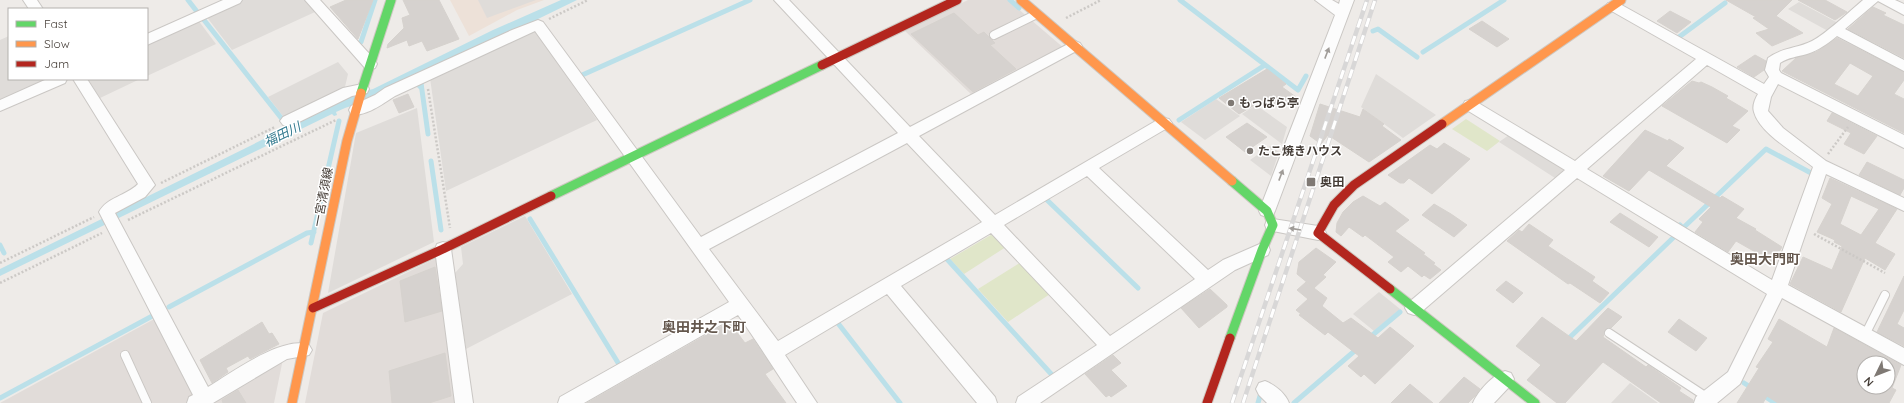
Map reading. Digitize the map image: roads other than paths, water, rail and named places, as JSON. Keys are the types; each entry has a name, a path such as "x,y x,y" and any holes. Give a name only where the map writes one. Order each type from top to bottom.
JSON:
{"street":[{"path":"148,40 235,0"},
{"path":"312,0 370,64"},
{"name":"一宮清須線","path":"292,403 313,308 340,172 362,90 392,0"},
{"path":"781,0 1109,346"},
{"path":"313,308 448,247 957,0"},
{"path":"1020,0 1164,123 1270,218 1318,233 1535,403"},
{"path":"1207,403 1262,250 1270,218 1344,7 1322,0"},
{"path":"1872,0 1818,44 1803,50 1783,54 1773,61 1772,70 1776,77 1904,142"},
{"path":"1884,0 1904,10"},
{"path":"1318,233 1334,205 1354,185 1470,105 1613,2 1766,92"},
{"path":"357,107 517,33 538,25 775,352 777,359 808,403"},
{"path":"1836,30 1904,66"},
{"path":"698,247 1075,46"},
{"path":"1414,308 1706,58"},
{"path":"1776,77 1761,103 1761,111 1765,119 1774,129 1824,166 1904,205"},
{"path":"0,106 58,80"},
{"path":"81,80 147,185 144,190 112,218 200,401 284,352 303,350"},
{"path":"288,121 348,92 362,90"},
{"path":"1470,105 1576,170 1777,289 1904,357"},
{"path":"775,352 993,222 1164,123"},
{"path":"1708,401 1734,378 1749,350 1777,289 1800,225 1824,166"},
{"path":"1088,167 1207,280"},
{"path":"448,247 464,403"},
{"path":"1038,400 1109,346 1229,265 1262,250"},
{"path":"889,284 988,403"},
{"path":"567,403 740,305"},
{"path":"1482,403 1505,379"},
{"path":"1265,389 1280,403"}],"lane":[{"path":"994,35 1037,14"},
{"path":"1865,335 1885,295"},
{"path":"1609,333 1708,401"},
{"path":"125,355 147,403"}],"water":[{"name":"福田川","path":"561,0 577,0 538,19 539,22 536,23 534,21 532,22 534,24 490,40 422,73 424,91 415,85 345,108 336,112 337,115 334,116 332,114 0,276 0,269 339,102 343,97 373,89 493,30"}],"waterway":[{"path":"188,0 198,13"},
{"path":"361,42 375,0"},
{"path":"580,76 750,0"},
{"path":"1010,0 1019,8"},
{"path":"1180,0 1298,90 1306,76"},
{"path":"1423,52 1504,0"},
{"path":"1679,37 1725,3"},
{"name":"福田川","path":"204,20 282,119"},
{"path":"1373,31 1378,29 1417,57"},
{"path":"1179,120 1265,65"},
{"path":"421,83 428,134"},
{"path":"314,232 339,121"},
{"path":"1680,225 1683,228 1766,149 1811,173"},
{"path":"431,161 441,230"},
{"path":"1046,199 1138,288"},
{"path":"530,219 620,366"},
{"path":"169,307 307,233 314,232"},
{"path":"311,243 314,232"},
{"path":"1566,341 1675,236"},
{"path":"0,245 4,253"},
{"path":"946,258 1053,376"},
{"path":"1369,338 1400,312"},
{"path":"0,398 156,314"},
{"path":"837,322 900,403"},
{"path":"1294,403 1358,348"},
{"path":"1744,383 1752,388"},
{"path":"1761,394 1775,403"},
{"path":"1258,403 1260,396"}],"railway":[{"path":"1232,403 1367,0"},
{"path":"1243,403 1375,0"}],"place":[{"name":"もっぱら亭","path":"1231,103"},
{"name":"たこ焼きハウス","path":"1250,151"},
{"name":"奥田","path":"1311,182"}],"district":[{"name":"奥田大門町","path":"1765,259"},
{"name":"奥田井之下町","path":"704,327"}]}
